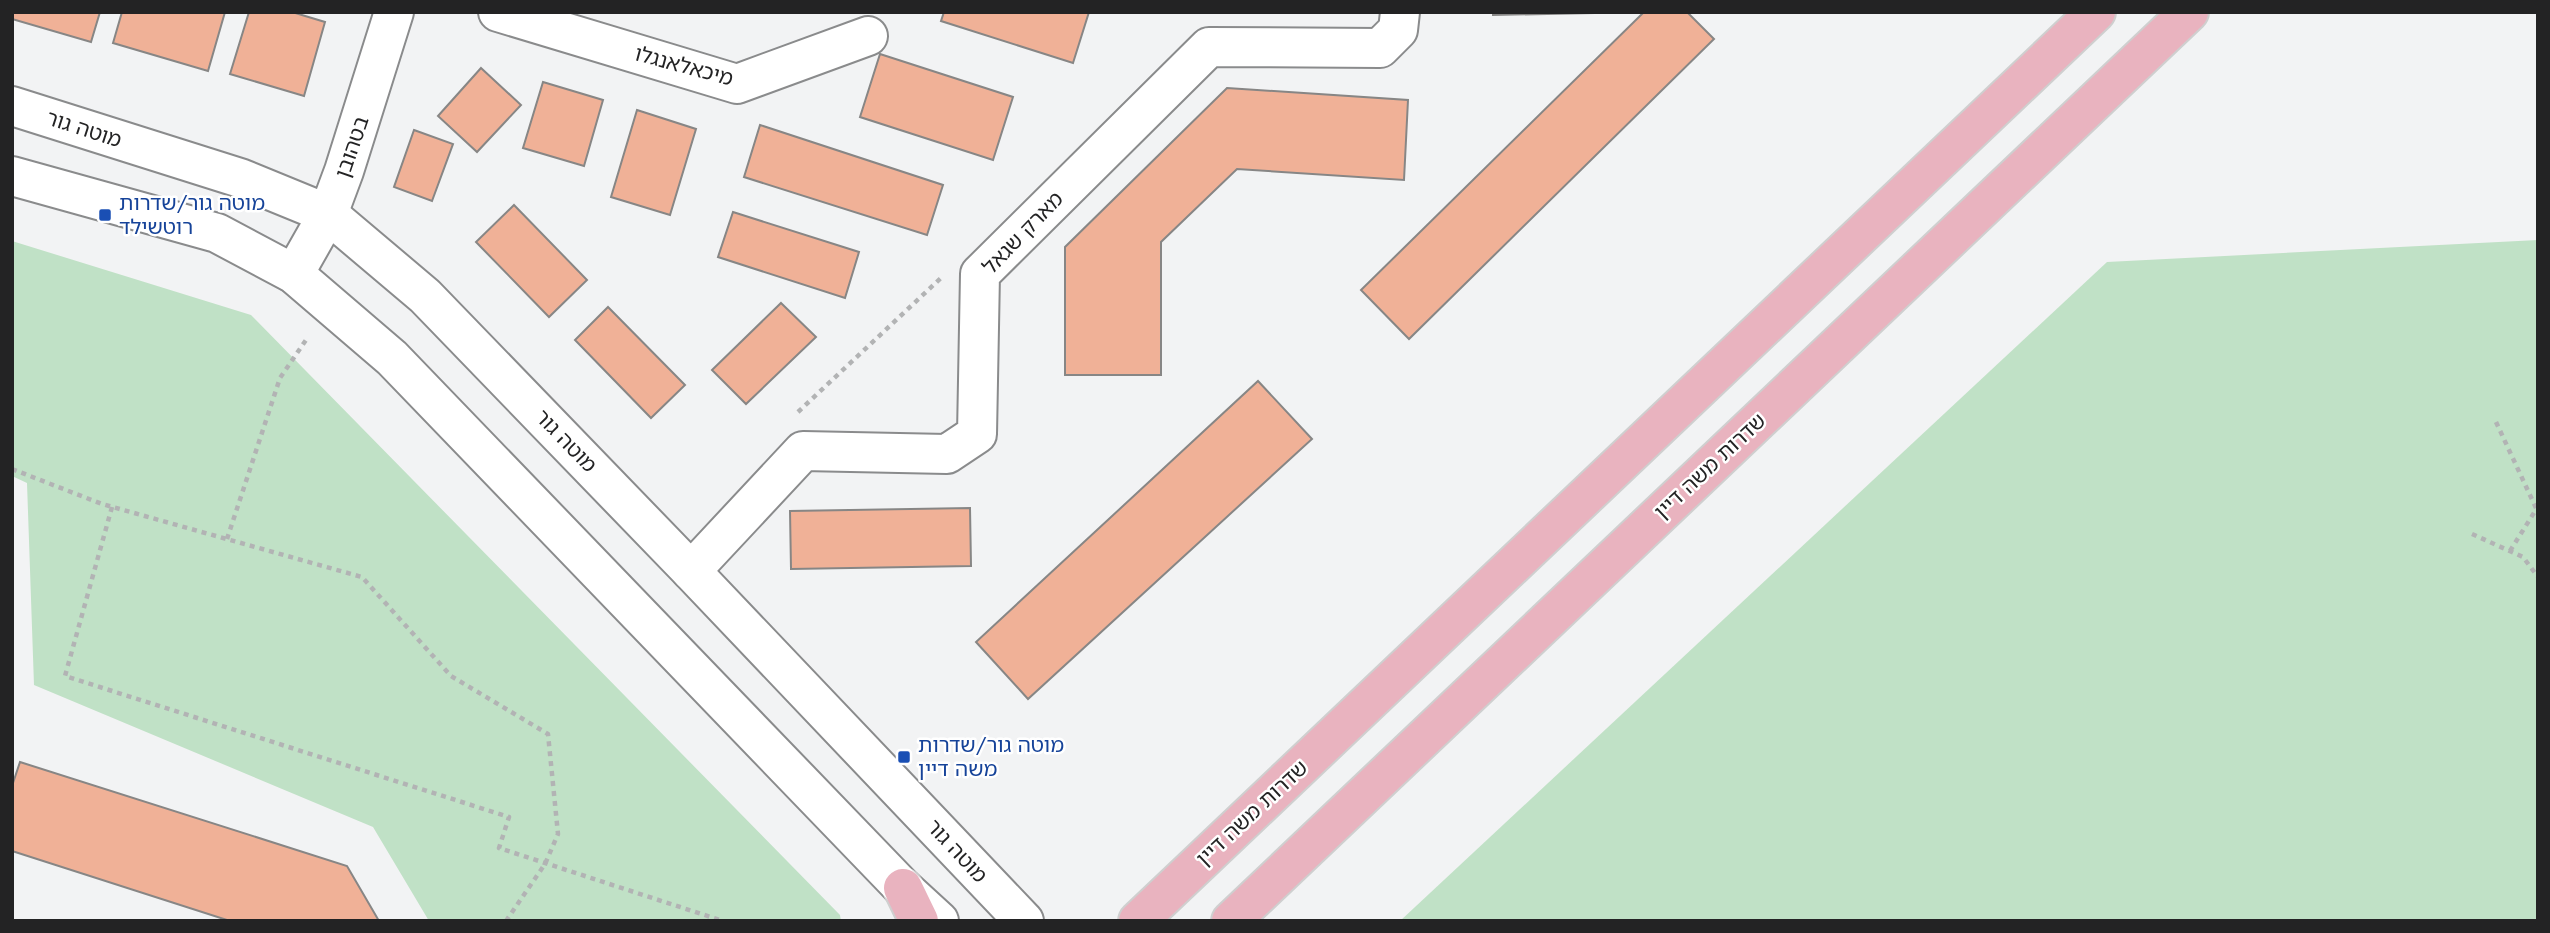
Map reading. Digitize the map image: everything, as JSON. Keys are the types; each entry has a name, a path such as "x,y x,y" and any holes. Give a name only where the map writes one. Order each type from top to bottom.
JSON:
{"main road":[{"name":"שדרות משה דיין","path":"1138,921 2096,12"},
{"name":"שדרות משה דיין","path":"1231,921 2189,12"}],"street":[{"name":"בטהובן","path":"294,274 328,214 353,149 394,12"},
{"name":"מיכאלאנגלו","path":"498,12 737,84 868,36"},
{"name":"מארק שגאל","path":"691,571 803,451 947,454 977,434 980,274 1209,47 1380,48 1398,30 1400,12"},
{"name":"מוטה גור","path":"12,106 240,178 328,214 425,296 1024,921"},
{"path":"12,176 217,233 294,274 392,358 911,904 939,921"}],"path":[{"path":"227,539 280,378 311,332"},
{"path":"2496,422 2537,508 2510,551"},
{"path":"12,469 112,507 362,577 451,676 548,734 558,834 545,864 506,921"},
{"path":"112,507 65,676 509,817 499,848 723,921"},
{"path":"2472,534 2523,556 2538,577"}],"green space":[{"path":"2538,240 2538,921 1400,921 2107,262"},
{"path":"12,241 251,315 840,915 841,921 429,921 373,827 34,685 27,483 12,476"}],"building":[{"path":"12,12 100,12 91,42 12,19"},
{"path":"122,12 225,12 208,71 113,43"},
{"path":"249,12 292,12 325,22 304,96 230,74"},
{"path":"944,12 1089,12 1073,63 941,21"},
{"path":"1493,12 1594,12 1594,13 1493,15"},
{"path":"1644,12 1687,12 1714,39 1409,339 1361,290"},
{"path":"880,54 1013,97 993,160 860,117"},
{"path":"481,68 521,105 477,152 438,116"},
{"path":"543,82 603,100 584,166 523,148"},
{"path":"1227,88 1408,100 1404,180 1237,169 1161,242 1161,375 1065,375 1065,247"},
{"path":"637,110 696,129 670,215 611,197"},
{"path":"760,125 943,185 927,235 744,177"},
{"path":"414,130 453,144 432,201 394,187"},
{"path":"514,205 587,280 549,317 476,242"},
{"path":"733,212 859,252 845,298 718,257"},
{"path":"781,303 816,337 746,404 712,370"},
{"path":"608,307 685,385 651,418 575,340"},
{"path":"1258,381 1312,439 1028,699 976,642"},
{"path":"970,508 971,566 791,569 790,511"},
{"path":"20,762 347,866 379,921 230,921 12,851 12,786"}],"place":[{"name":"מוטה גור/שדרות רוטשילד","path":"105,215"},
{"name":"מוטה גור/שדרות משה דיין","path":"904,757"}]}
